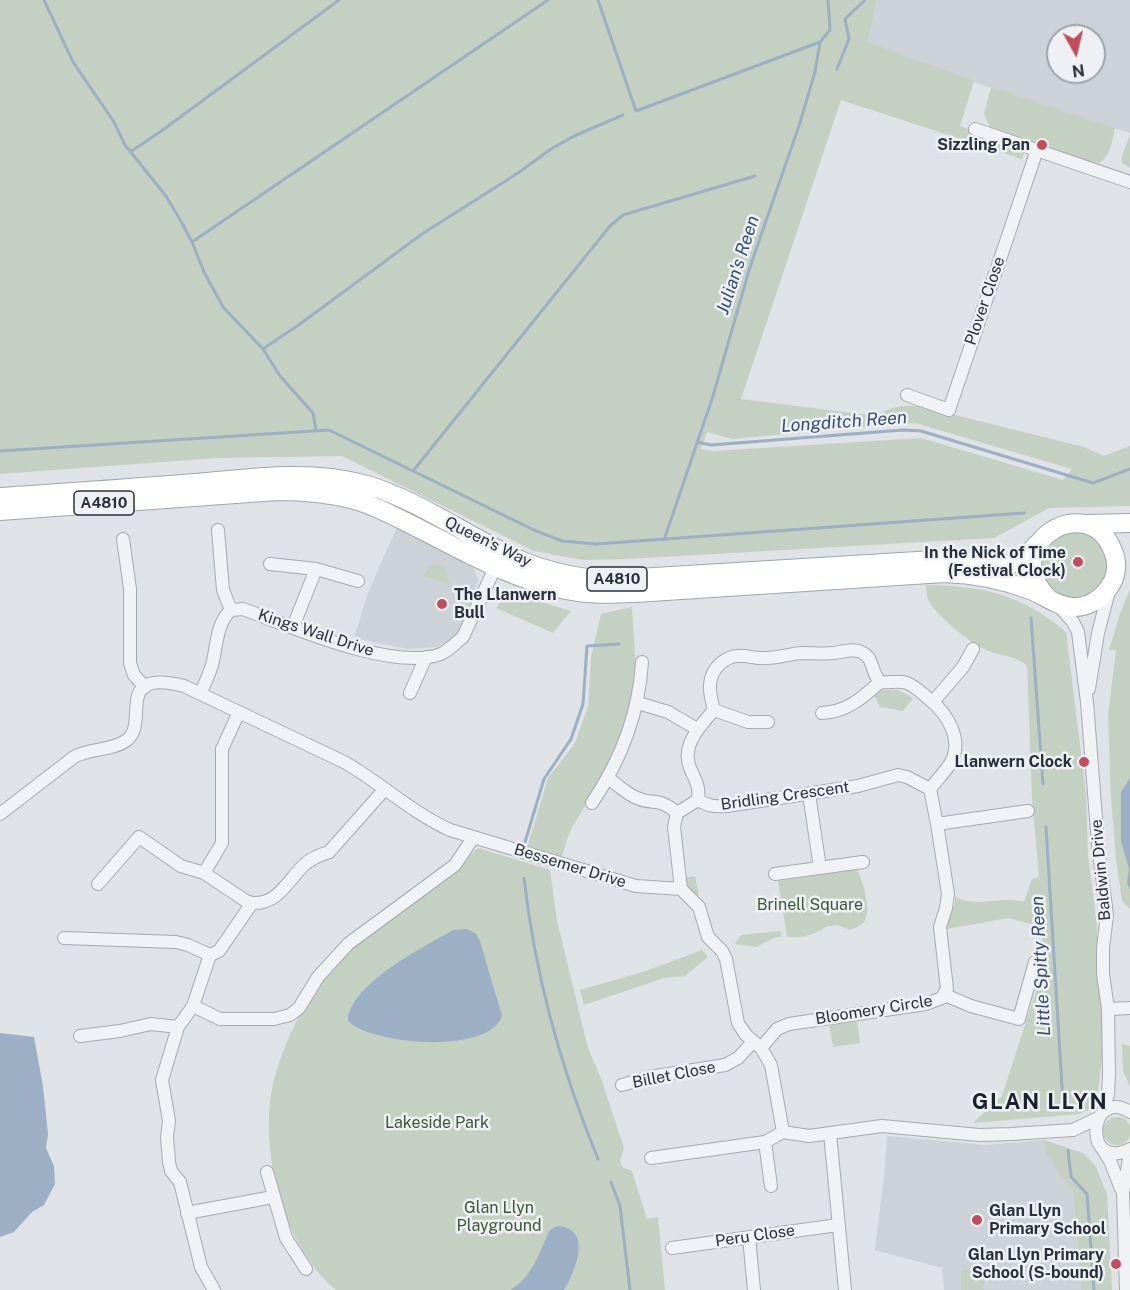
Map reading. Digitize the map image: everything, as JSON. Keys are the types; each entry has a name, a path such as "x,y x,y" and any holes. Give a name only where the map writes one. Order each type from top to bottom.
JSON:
{"main road":[{"name":"Queen's Way","path":"0,497 254,478 320,477 365,484 392,494 499,560 583,578 605,580 951,559 996,564 1014,563 1027,556 1052,529 1063,525 1130,523"},
{"name":"Queen's Way","path":"0,511 277,491 309,491 356,500 379,508 564,590 592,594 944,573 993,578 1072,607 1095,602 1105,594 1114,576 1130,554"},
{"path":"1085,524 1104,536 1111,545 1115,556 1114,576"},
{"path":"1043,537 1036,547 1032,569 1038,586 1052,601"}],"street":[{"path":"975,129 1130,182"},
{"name":"Plover Close","path":"907,395 949,410 1036,150"},
{"path":"201,692 213,663 220,628 224,618 231,610 223,590 218,530"},
{"path":"0,814 82,752 107,748 126,741 132,735 135,704 138,693 144,687 134,675 130,663 130,589 123,539"},
{"name":"Kings Wall Drive","path":"231,610 243,609 327,639 377,653 426,657 441,653 463,637 499,560"},
{"path":"270,564 316,569 358,581"},
{"path":"293,627 316,569"},
{"path":"1087,702 1098,633 1114,576"},
{"path":"1052,601 1073,622 1078,632 1087,702"},
{"path":"933,702 963,667 973,649"},
{"path":"768,723 748,722 714,710 709,681 719,665 728,658 737,656 773,658 801,653 859,651 870,660 876,678 880,682"},
{"path":"410,693 426,657"},
{"path":"592,803 609,779 628,735 638,704 642,662"},
{"path":"822,713 853,705 880,682 906,682 933,702 948,718 952,728 955,748 950,764 930,789 937,824 1028,811"},
{"name":"Bessemer Drive","path":"144,687 156,683 177,684 201,692 344,762 436,824 473,838 636,886 681,889"},
{"name":"Baldwin Drive","path":"1087,702 1098,845 1107,915 1102,948 1108,1009 1109,1074"},
{"path":"638,704 668,712 697,729"},
{"name":"Bridling Crescent","path":"714,710 692,737 688,757 690,768 698,784 698,800 711,806 719,807 858,786 898,775 930,789"},
{"path":"204,873 222,843 222,749 239,712"},
{"path":"609,779 635,797 642,800 659,801 677,813"},
{"path":"98,884 139,837 181,866 204,873 246,901 261,904 280,893 305,863 318,855 329,852 384,790"},
{"path":"809,794 820,868"},
{"path":"698,800 677,813 674,827 681,889 699,907 708,937 725,955 738,1023 771,1065 783,1132"},
{"name":"Bloomery Circle","path":"757,1045 777,1029 789,1024 926,1004 937,1001 945,995 947,983 940,927 948,894 937,824"},
{"path":"193,1006 220,1019 274,1019 290,1015 299,1008 318,976 348,944 455,865 473,838"},
{"path":"775,874 862,862"},
{"path":"214,1290 201,1267 180,1182 171,1170 169,1162 167,1137 170,1120 162,1080 178,1026 193,1006 210,955 219,951 252,903"},
{"path":"64,938 176,942 210,955"},
{"path":"945,995 971,1006 1019,1019 1035,962"},
{"path":"1108,1009 1130,1008"},
{"path":"80,1036 151,1024 178,1026"},
{"name":"Billet Close","path":"622,1086 650,1077 725,1065 757,1045"},
{"path":"1109,1074 1116,1095 1128,1110"},
{"path":"1109,1074 1108,1095 1095,1133 1110,1161 1122,1192"},
{"path":"651,1158 765,1142 783,1132 809,1136 882,1126 979,1135 1073,1130 1110,1109 1128,1110"},
{"path":"1073,1130 1115,1153 1122,1153 1130,1149"},
{"path":"830,1133 837,1225 847,1290"},
{"path":"765,1142 771,1186"},
{"path":"1126,1290 1126,1242 1122,1192 1130,1154"},
{"path":"267,1172 286,1238 306,1269"},
{"path":"187,1214 273,1197"},
{"name":"Peru Close","path":"672,1248 837,1225"},
{"path":"749,1237 754,1290"}],"shaded area":[{"path":"877,0 1130,0 1130,133 982,85 868,42"},
{"path":"397,527 465,561 473,567 478,579 473,603 458,635 437,647 408,649 354,638 368,593"},
{"name":"Glan Llyn Primary School","path":"887,1136 985,1145 1044,1140 1046,1155 1073,1191 1081,1290 944,1290 942,1268 875,1250"}],"green space":[{"path":"0,0 877,0 868,42 974,81 960,126 1025,151 1022,159 841,100 741,399 876,416 896,407 919,406 1084,447 1104,456 1130,446 1130,506 1049,508 994,538 583,560 534,551 342,456 217,458 0,474","holes":["915,423 1072,469 1063,480 921,438 713,451 701,449 707,432 732,439"]},
{"path":"991,87 1115,128 1109,152 1099,163 1092,162 990,127 984,114"},
{"path":"1130,135 1130,168 1122,163 1122,156"},
{"path":"1075,532 1087,535 1098,542 1105,553 1108,565 1105,577 1098,588 1087,595 1075,598 1063,595 1052,588 1045,577 1042,565 1045,553 1052,542 1063,535"},
{"path":"438,564 447,570 449,585 424,576 430,565"},
{"path":"926,585 966,587 1001,595 1033,609 1066,632 1086,794 1088,856 1097,925 1098,970 1104,1024 1096,1106 1080,1114 973,1123 1002,1096 1044,966 1041,927 1008,918 947,929 946,925 955,904 955,897 974,902 1015,900 1024,902 1032,879 1039,877 1032,798 1027,666 1018,660 984,649 962,634 931,605 927,597"},
{"path":"1130,589 1130,909 1122,901 1116,859 1108,716 1116,650 1109,650"},
{"path":"518,595 571,611 553,633 496,608 505,596"},
{"path":"632,607 636,670 635,696 626,724 603,776 570,831 561,859 527,848 548,778 575,743 588,707 591,658 601,614"},
{"path":"879,690 898,690 913,698 903,711 880,707 874,695"},
{"name":"Lakeside Park","path":"478,848 550,870 557,921 588,1048 602,1081 624,1148 620,1160 622,1167 632,1171 647,1219 658,1217 665,1290 336,1290 318,1272 290,1227 274,1174 269,1120 271,1095 278,1067 296,1022 311,994 338,961"},
{"name":"Brinell Square","path":"856,869 864,886 867,901 867,915 862,924 849,930 833,925 804,936 787,936 778,881"},
{"path":"695,876 699,895 696,897 685,883 684,878"},
{"path":"780,931 782,937 776,937 756,947 735,944 741,935"},
{"path":"702,950 708,957 685,976 664,978 584,1005 580,990 646,971"},
{"path":"857,1021 860,1043 833,1047 829,1025"},
{"path":"1122,1044 1130,1046 1130,1087 1123,1071"},
{"path":"1117,1117 1127,1121 1131,1131 1127,1141 1117,1145 1107,1141 1103,1131 1107,1121"},
{"path":"1044,1140 1083,1153 1095,1165 1107,1194 1112,1290 1081,1290 1073,1191 1046,1155"},
{"path":"961,1270 984,1270 984,1290 961,1290"}],"water":[{"path":"1130,778 1130,889 1127,884 1129,869 1121,841 1121,792"},
{"path":"467,929 476,934 480,941 502,1016 493,1028 476,1037 429,1042 380,1036 348,1021 352,1007 374,980 453,930"},
{"path":"0,1033 34,1037 43,1086 48,1134 46,1148 54,1166 55,1184 44,1205 32,1212 14,1232 0,1237"},
{"path":"557,1226 575,1234 578,1242 573,1273 564,1290 510,1290 518,1285 530,1271 550,1230"}],"waterway":[{"path":"44,0 73,62 114,122 125,145 166,196 182,223 223,307 263,349 280,376 313,413 316,430"},
{"path":"130,152 339,0"},
{"path":"192,242 548,0"},
{"path":"598,0 636,111 820,42"},
{"name":"Julian's Reen","path":"664,540 713,396 750,267 799,126 815,72 820,42 830,30 828,0"},
{"path":"837,69 849,39 845,19 865,0"},
{"path":"263,349 422,234 518,173 551,149 574,136 623,115"},
{"path":"413,471 610,226 623,215 755,176"},
{"path":"0,451 329,430 534,530 562,541 596,544 1024,513"},
{"name":"Longditch Reen","path":"697,442 711,445 903,430 921,431 1093,483 1130,469"},
{"name":"Little Spitty Reen","path":"1031,618 1043,784"},
{"path":"525,842 544,779 571,739 583,704 587,646 619,644"},
{"name":"Little Spitty Reen","path":"1046,827 1063,1103"},
{"path":"524,878 535,950 551,1021 572,1091 598,1159"},
{"name":"Little Spitty Reen","path":"1068,1150 1071,1177 1087,1194 1094,1290"},
{"path":"611,1182 620,1206 630,1290"}],"place":[{"name":"Sizzling Pan","path":"1042,145"},
{"name":"In the Nick of Time (Festival Clock)","path":"1078,562"},
{"name":"The Llanwern Bull","path":"442,604"},
{"name":"Llanwern Clock","path":"1084,762"},
{"name":"Glan Llyn Primary School","path":"977,1220"},
{"name":"Glan Llyn Primary School (S-bound)","path":"1116,1264"}],"district":[{"name":"GLAN LLYN","path":"1040,1102"}],"park label":[{"name":"Glan Llyn Playground","path":"499,1217"}]}
